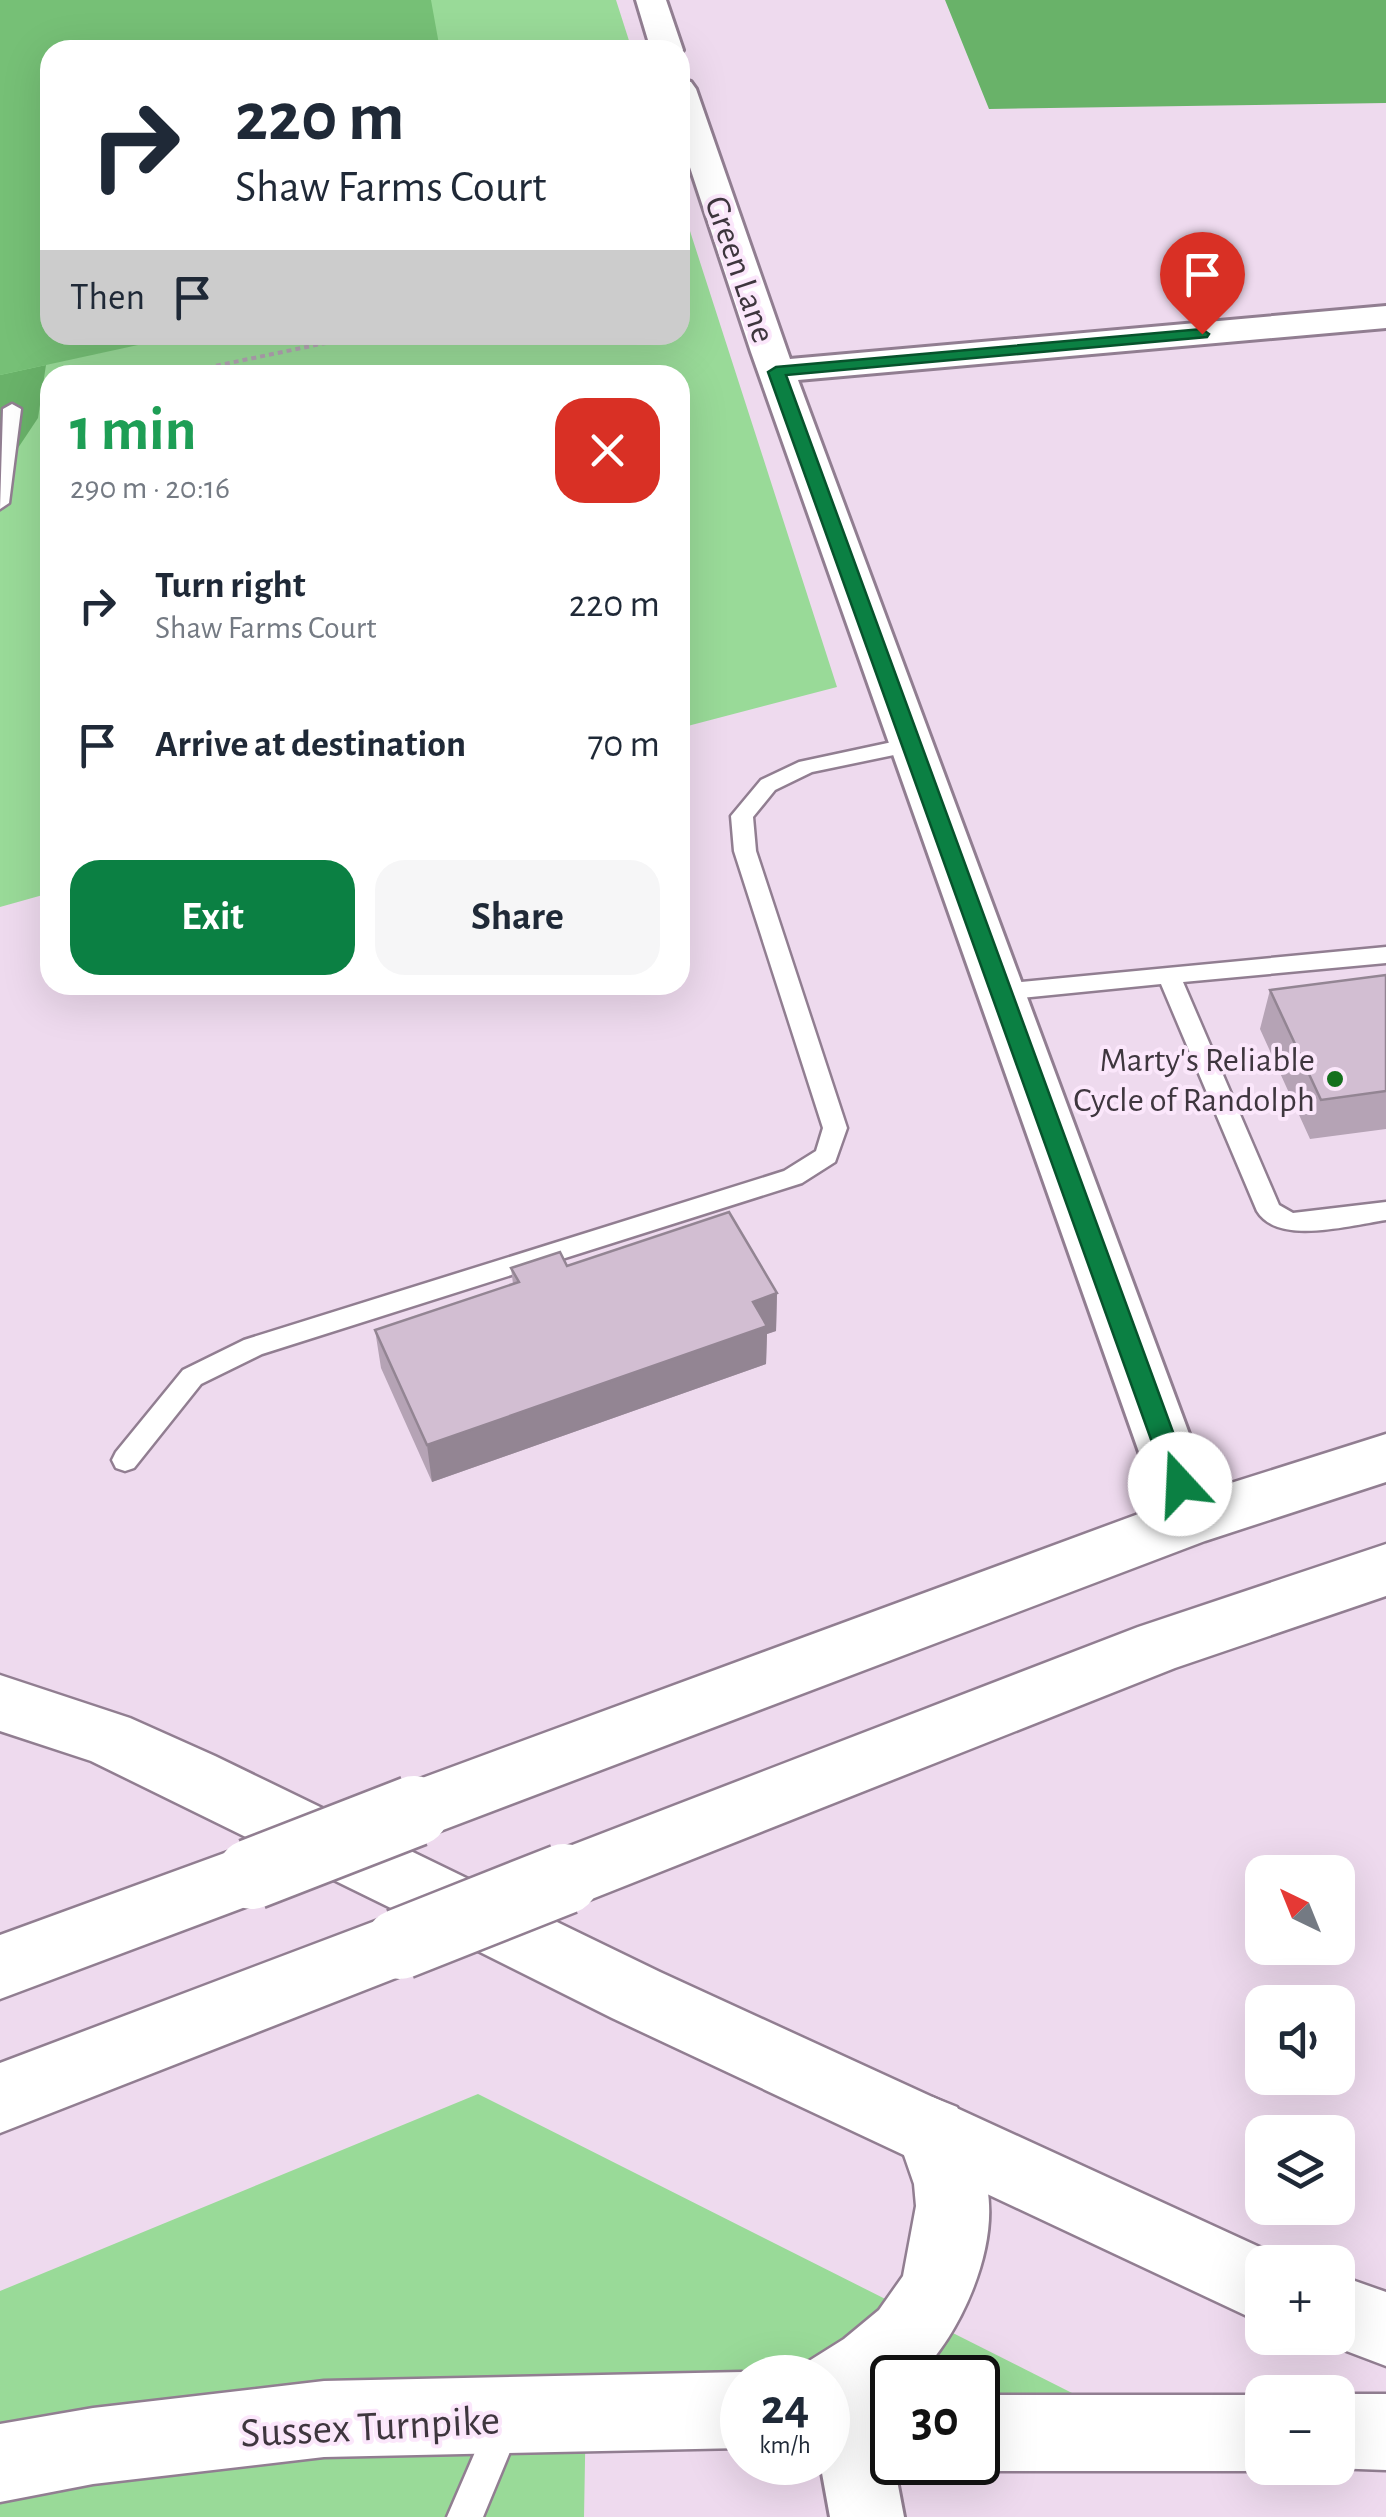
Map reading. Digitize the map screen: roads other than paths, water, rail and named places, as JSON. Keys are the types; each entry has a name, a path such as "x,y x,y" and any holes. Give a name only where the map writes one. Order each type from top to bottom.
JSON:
{"main road":[{"path":"0,1967 1192,1520 1386,1458"},
{"path":"0,2098 1160,1646 1386,1570"},
{"path":"0,1702 107,1738 192,1777 636,1994 1245,2278"},
{"path":"850,2420 930,2306 942,2276 951,2225 952,2190 932,2132"},
{"path":"1355,2318 1386,2329"},
{"name":"Sussex Turnpike","path":"0,2463 93,2446 324,2419 720,2411"},
{"path":"1000,2433 1245,2432"},
{"path":"1355,2432 1386,2432"}],"street":[{"path":"651,0 664,40"},
{"name":"Green Lane","path":"690,118 776,372 1192,1520"},
{"path":"776,372 1386,317"},
{"path":"850,2420 867,2517"}],"lane":[{"path":"0,503 12,409"},
{"path":"125,1460 192,1378 253,1347 793,1177 826,1156 834,1128 745,851 742,816 768,785 806,767 911,744"},
{"path":"1000,992 1386,954"},
{"path":"1168,976 1269,1210 1290,1223 1386,1211"},
{"path":"465,2517 508,2418"}],"place":[{"name":"Marty's Reliable Cycle of Randolph","path":"1335,1079"}]}
